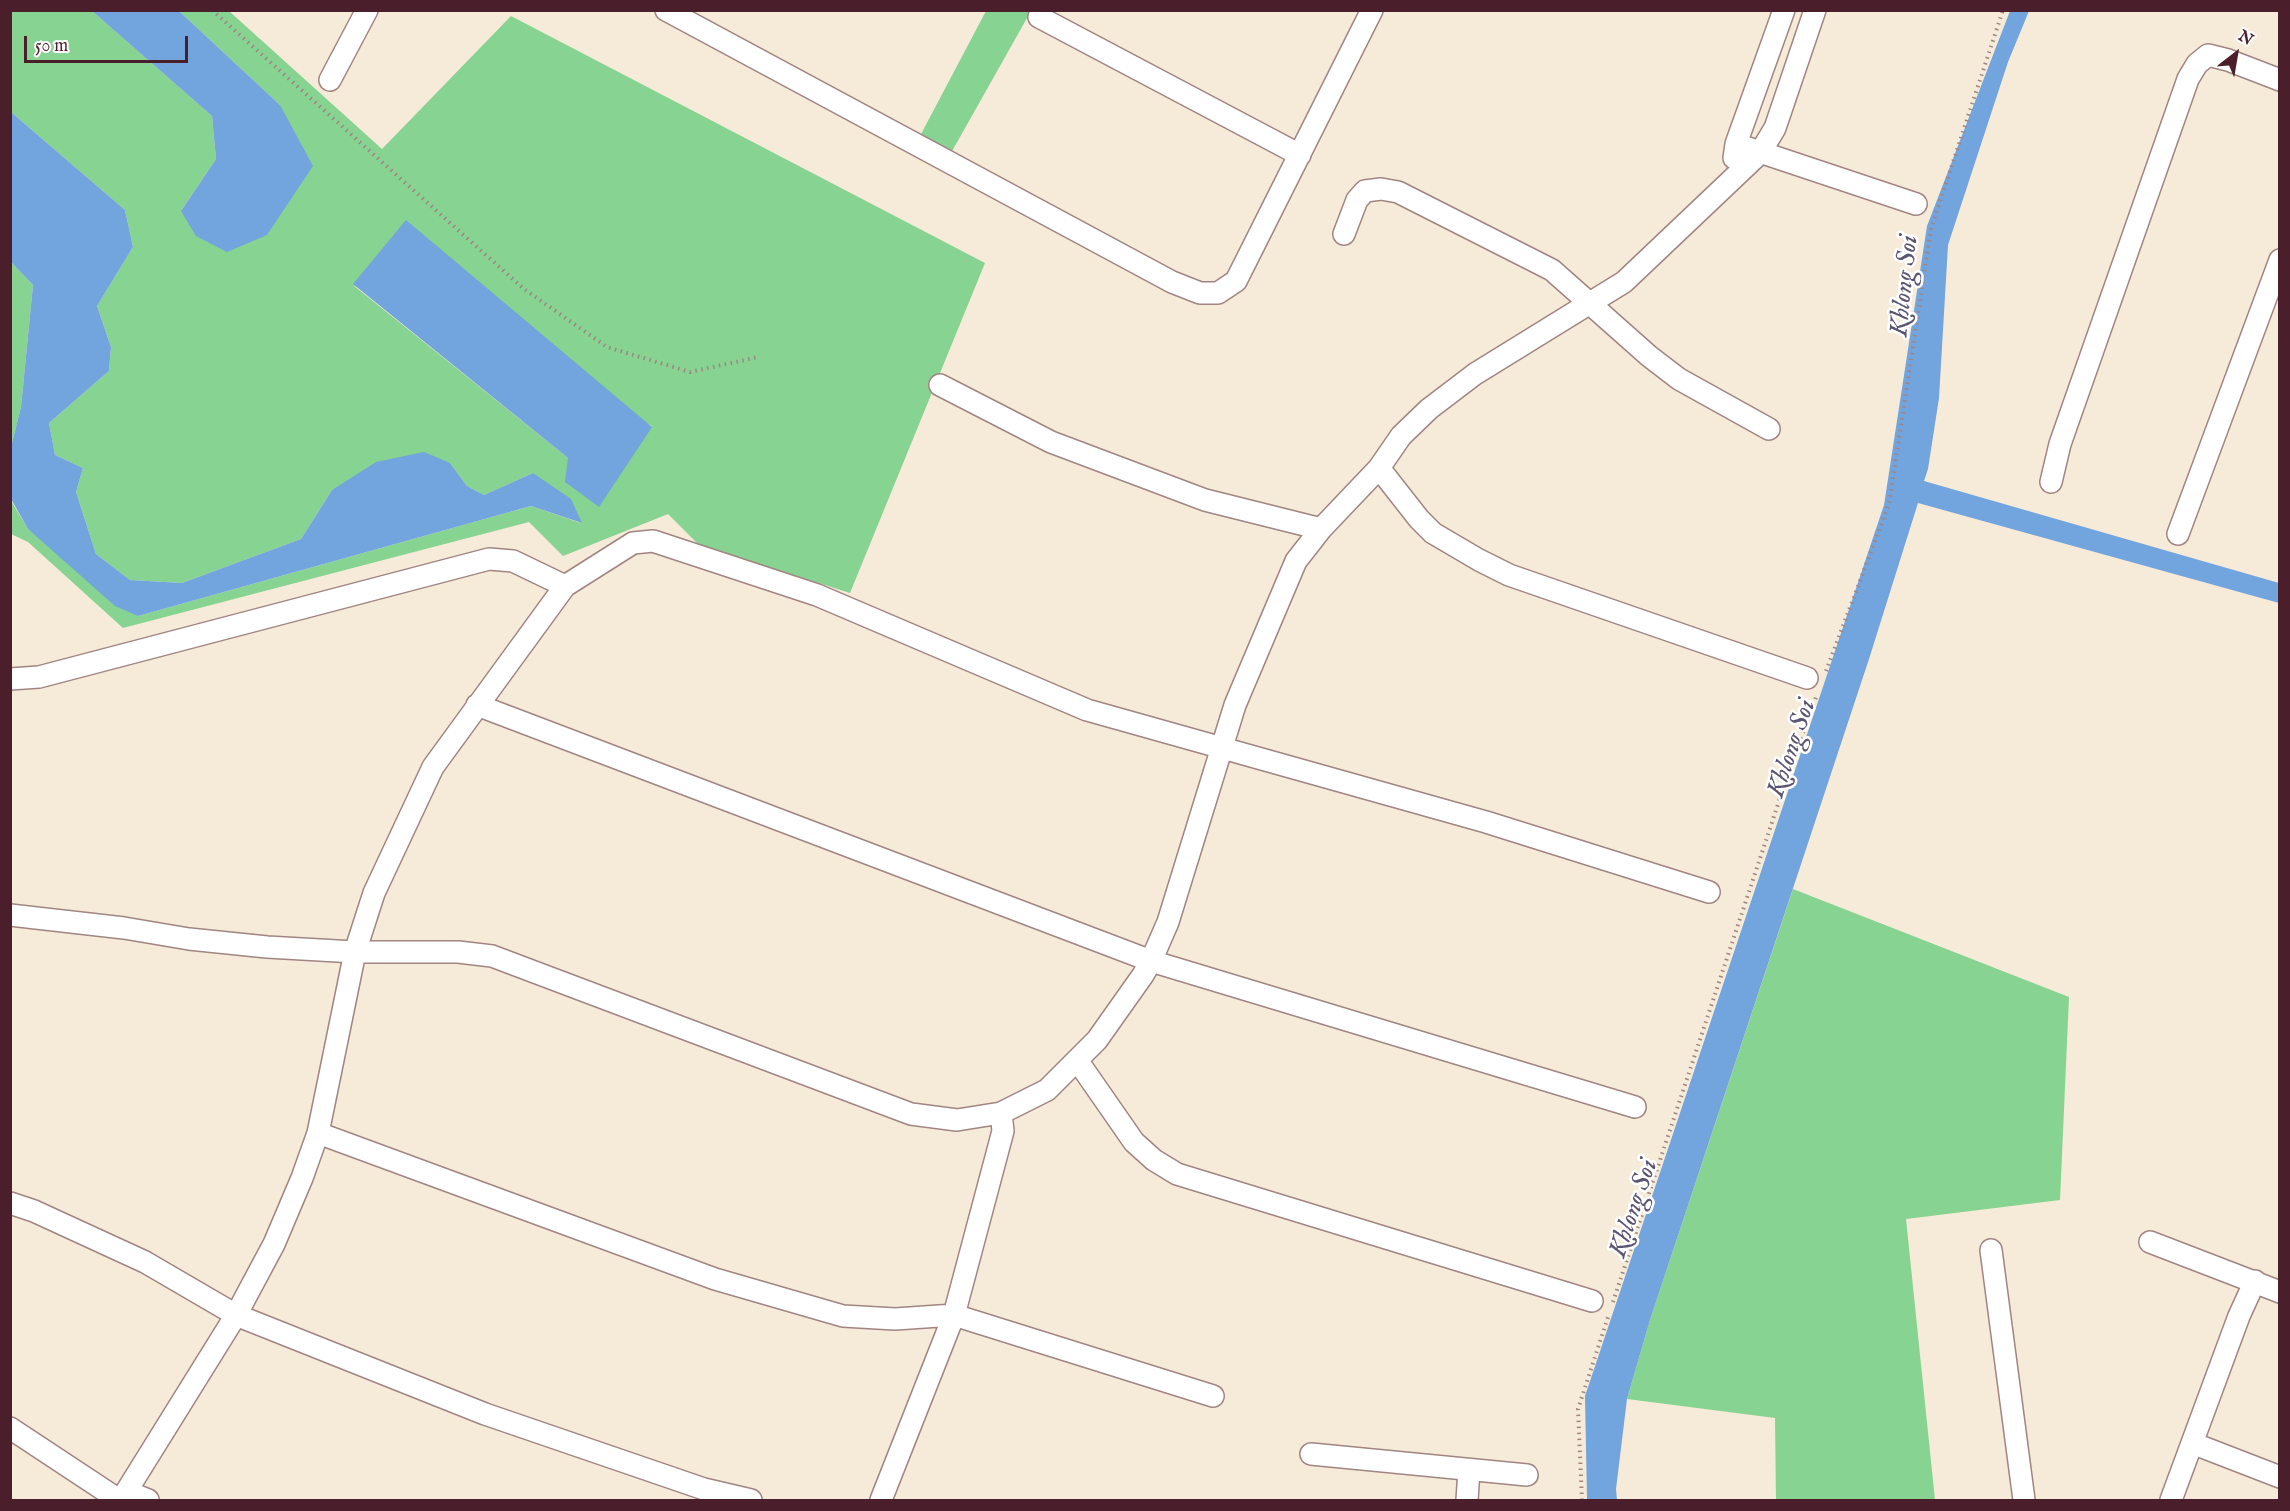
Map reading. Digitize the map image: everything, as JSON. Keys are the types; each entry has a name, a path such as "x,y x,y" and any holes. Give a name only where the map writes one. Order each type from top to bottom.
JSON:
{"street":[{"path":"330,80 367,10"},
{"path":"666,10 1172,282 1200,293 1218,292 1236,281 1372,10"},
{"path":"10,915 267,947 356,952 458,952 492,956 911,1113 957,1119 1001,1113 1047,1090 1097,1040 1143,975 1168,922 1235,705 1296,561 1321,529 1379,468 1401,436 1429,409 1475,374 1624,282 1760,153 1775,128 1811,20 1782,16 1736,144 1732,179"},
{"path":"1039,17 1300,155"},
{"path":"2051,482 2060,444 2188,79 2197,64 2208,55 2228,60 2280,80"},
{"path":"1736,144 1916,204"},
{"path":"1344,234 1357,200 1365,191 1381,189 1398,192 1552,270 1649,356 1679,379 1769,429"},
{"path":"2178,534 2280,260"},
{"path":"940,385 1051,442 1205,500 1321,529"},
{"path":"1379,468 1419,519 1433,533 1509,575 1816,683"},
{"path":"123,1498 236,1315 274,1244 302,1178 318,1133 356,952 374,892 433,767 565,586 633,543 653,542 817,595 1087,710 1486,822 1709,892"},
{"path":"10,679 39,677 489,559 513,561 565,586"},
{"path":"477,705 1150,961 1635,1107"},
{"path":"1077,1060 1134,1142 1154,1160 1177,1174 1592,1301"},
{"path":"881,1500 954,1315 1003,1131 1001,1113"},
{"path":"318,1133 715,1279 843,1316 895,1319 954,1315 1214,1396"},
{"path":"10,1203 34,1211 145,1262 236,1315 485,1414 704,1489 751,1500"},
{"path":"2150,1242 2280,1292"},
{"path":"1991,1250 2024,1500"},
{"path":"2171,1500 2255,1281"},
{"path":"10,1428 123,1498 148,1500"},
{"path":"2192,1443 2280,1477"},
{"path":"1311,1454 1527,1475"},
{"path":"1467,1500 1469,1470"}],"path":[{"path":"212,10 524,289 607,347 690,372 758,357"},
{"path":"1582,1500 1578,1409 1816,683 1888,504 1931,229 2003,10"}],"green space":[{"path":"11,11 92,11 212,116 216,159 181,211 280,105 179,11 229,11 382,149 511,16 985,263 850,593 699,545 668,514 563,556 529,522 123,628 28,542 11,534 10,499 28,529 138,616 531,506 581,523 533,473 484,495 467,486 450,463 332,490 301,539 182,583 130,580 96,554 76,492 83,468 55,455 49,423 109,371 111,347 97,306 133,247 125,210 11,112","holes":["353,285 652,426 568,458"]},
{"path":"986,11 1031,11 951,153 920,136"},
{"path":"11,262 33,285 21,407 11,447"},
{"path":"1793,889 2069,997 2060,1200 1906,1219 1935,1500 1776,1500 1775,1418 1627,1399 1650,1320"}],"water":[{"path":"92,11 179,11 280,105 313,166 267,235 227,252 196,236 181,211 216,159 212,116"},
{"path":"2010,11 2029,11 2008,62 1948,245 1939,398 1928,469 1924,481 2279,583 2279,603 1918,503 1869,659 1650,1320 1627,1399 1616,1489 1617,1500 1587,1500 1585,1396 1884,505 1927,226"},
{"path":"11,112 125,210 133,247 97,306 111,347 109,371 49,423 55,455 83,468 76,492 96,554 130,580 182,583 301,539 332,490 376,462 424,452 450,463 467,486 484,495 533,473 571,499 582,523 531,506 138,616 115,606 28,529 11,499 11,447 21,407 33,285 11,262"},
{"path":"406,220 652,427 599,507 565,482 568,458 353,284"}],"water label":[{"name":"Khlong Soi","path":"1906,286"},
{"name":"Khlong Soi","path":"1793,749"},
{"name":"Khlong Soi","path":"1635,1209"}]}
